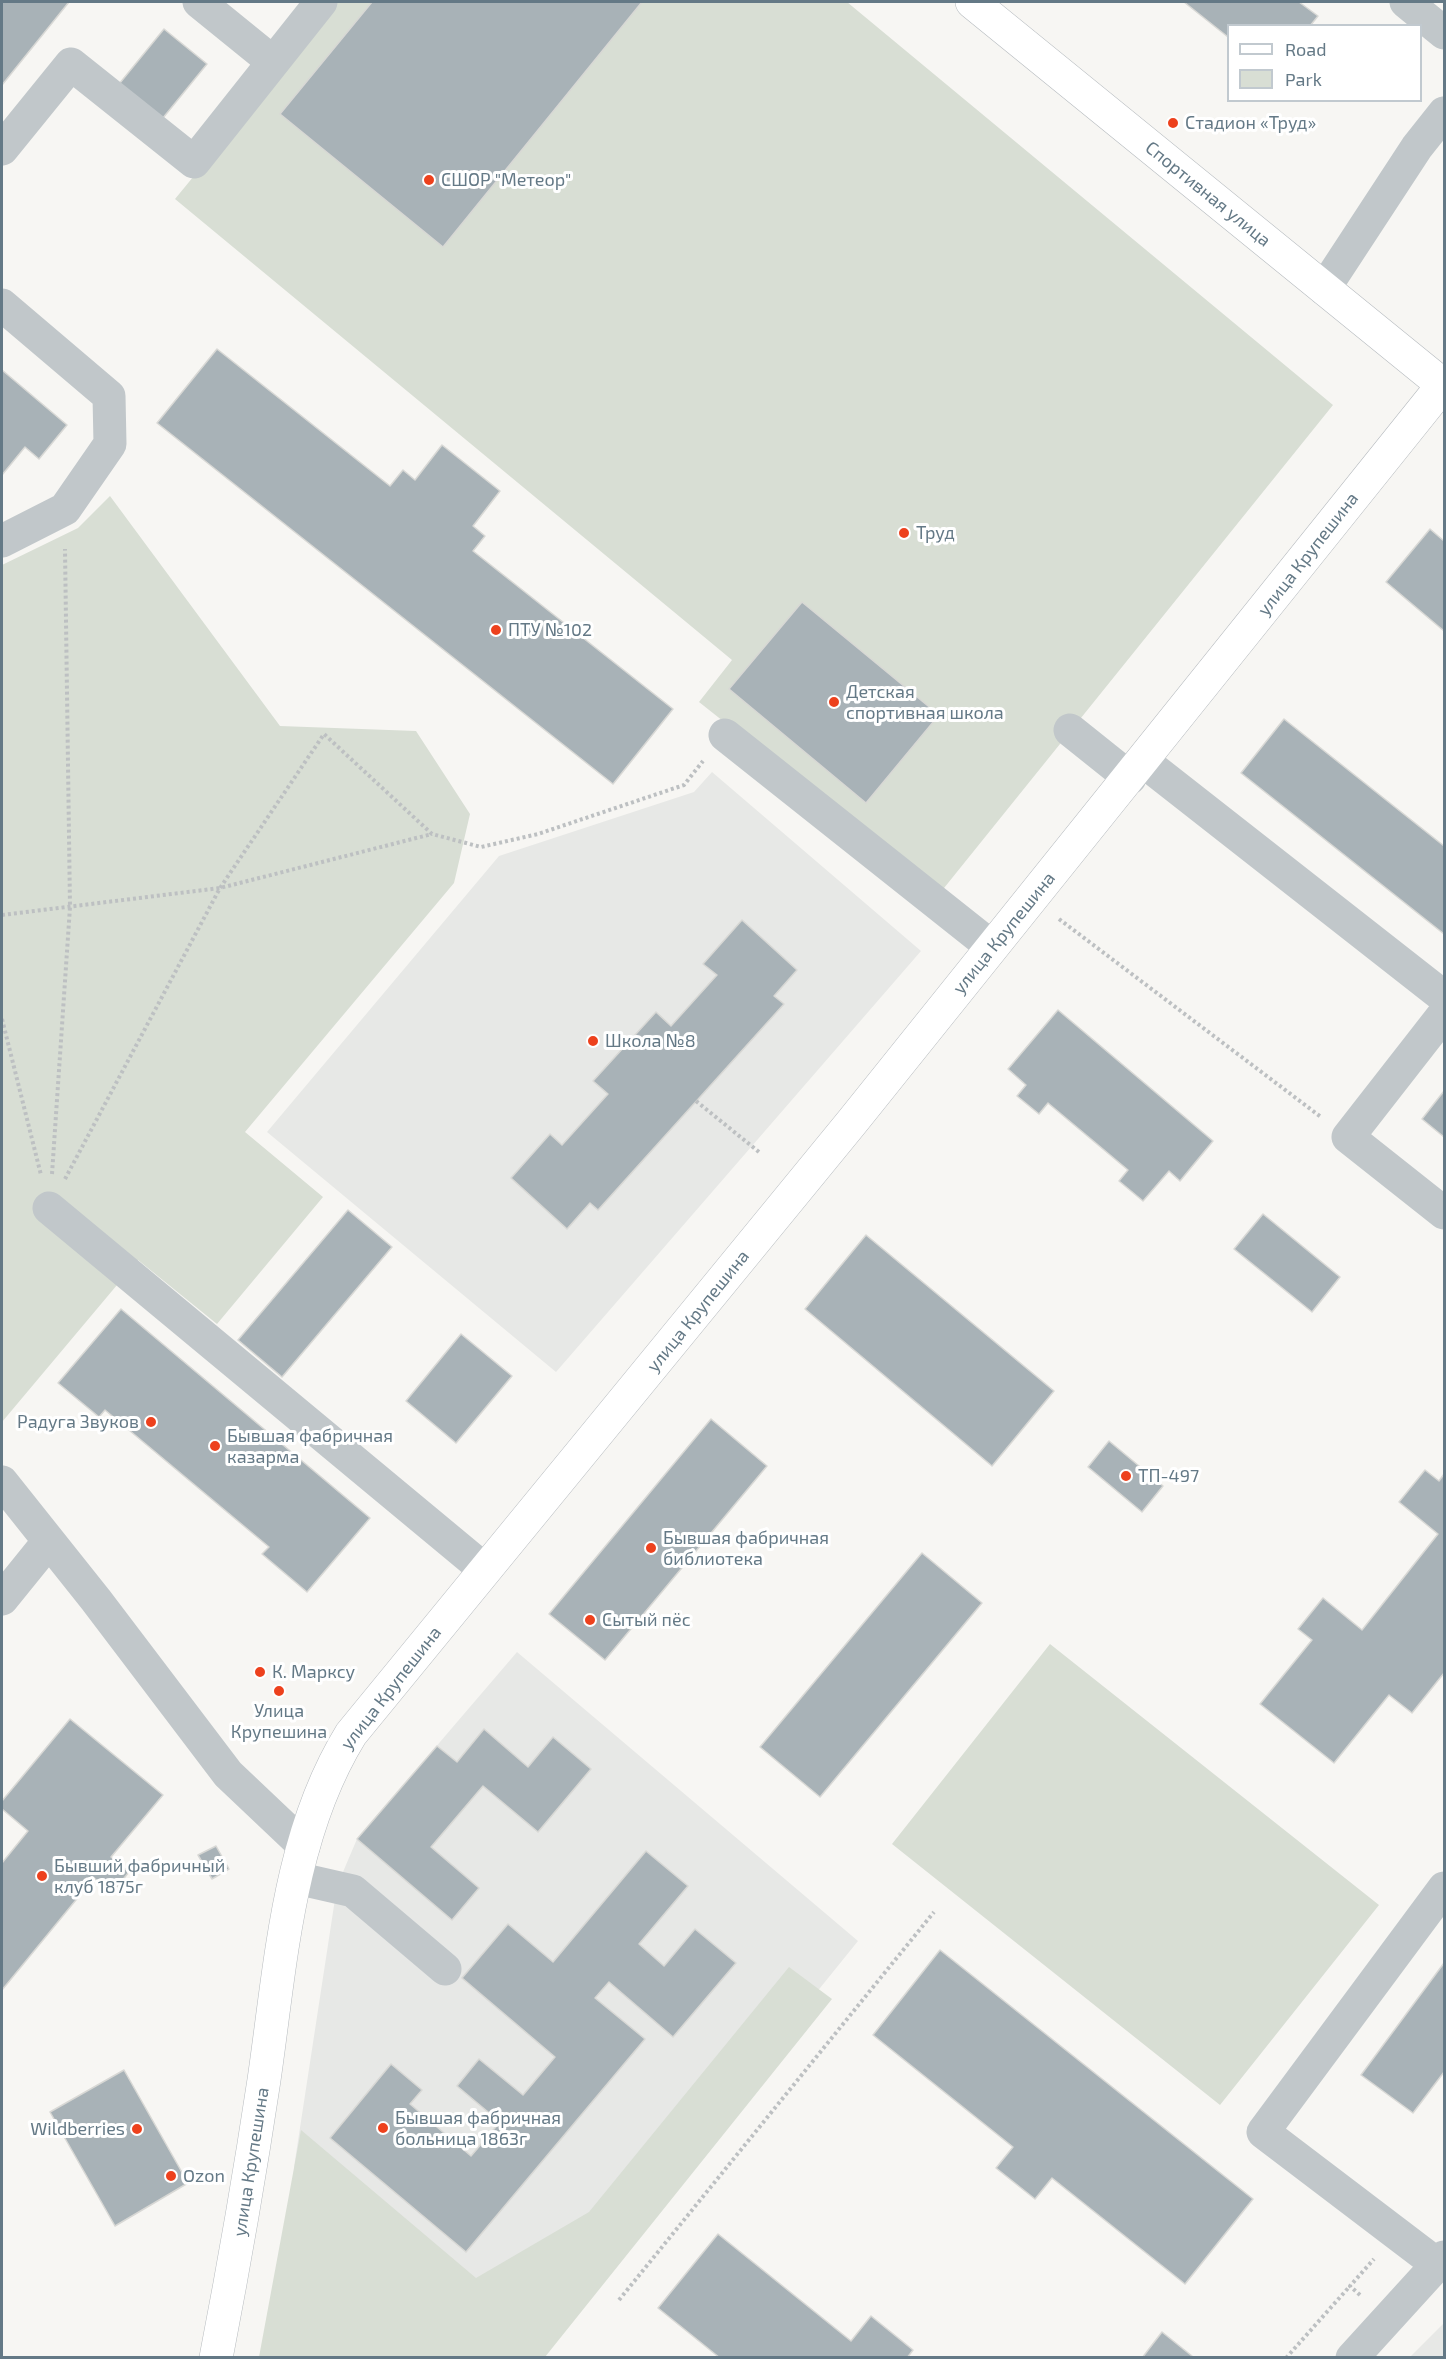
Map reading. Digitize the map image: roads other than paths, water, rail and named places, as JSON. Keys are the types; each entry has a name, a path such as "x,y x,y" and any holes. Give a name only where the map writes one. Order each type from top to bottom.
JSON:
{"main road":[{"name":"Спортивная улица","path":"972,2 1444,386"},
{"name":"улица Крупешина","path":"216,2358 243,2217 296,1878 304,1846 331,1766 351,1734 1137,769 1444,386"}],"street":[{"path":"199,2 273,62"},
{"path":"2,149 70,64 194,162 321,2"},
{"path":"1406,2 1444,33"},
{"path":"1324,289 1417,147 1444,113"},
{"path":"2,305 109,396 110,444 65,509 2,541"},
{"path":"1070,730 1137,769 1444,997"},
{"path":"725,735 992,947"},
{"path":"1444,1014 1348,1137 1444,1213"},
{"path":"50,1208 485,1570"},
{"path":"2,1482 228,1774 304,1846"},
{"path":"2,1599 49,1541"},
{"path":"296,1878 353,1891 445,1969"},
{"path":"1352,2358 1442,2261 1263,2132 1444,1888"}],"place":[{"name":"Стадион «Труд»","path":"1173,123"},
{"name":"СШОР \"Метеор\"","path":"429,180"},
{"name":"Труд","path":"904,533"},
{"name":"ПТУ №102","path":"496,630"},
{"name":"Детская спортивная школа","path":"834,702"},
{"name":"Школа №8","path":"593,1041"},
{"name":"Радуга Звуков","path":"151,1422"},
{"name":"Бывшая фабричная казарма","path":"215,1446"},
{"name":"ТП-497","path":"1126,1476"},
{"name":"Бывшая фабричная библиотека","path":"651,1548"},
{"name":"Сытый пёс","path":"590,1620"},
{"name":"К. Марксу","path":"260,1672"},
{"name":"Улица Крупешина","path":"279,1691"},
{"name":"Бывший фабричный клуб 1875г","path":"42,1876"},
{"name":"Бывшая фабричная больница 1863г","path":"383,2128"},
{"name":"Wildberries","path":"137,2129"},
{"name":"Ozon","path":"171,2176"}]}
